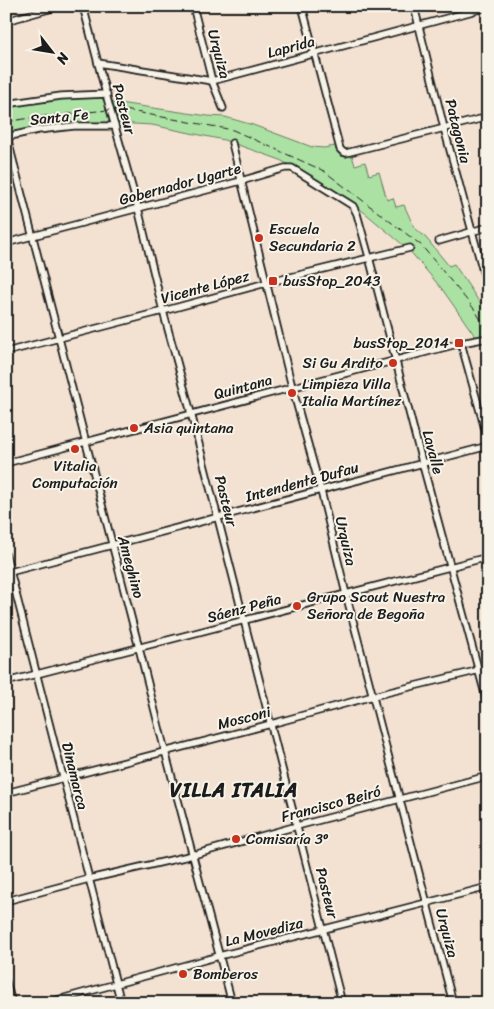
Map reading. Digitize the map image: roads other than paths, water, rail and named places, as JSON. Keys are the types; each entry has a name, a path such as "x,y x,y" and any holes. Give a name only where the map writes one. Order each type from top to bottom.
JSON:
{"street":[{"path":"6,21 60,6"},
{"name":"Pasteur","path":"83,6 138,208 342,1003"},
{"name":"Urquiza","path":"193,6 212,81 223,108"},
{"path":"302,6 342,152 346,153 488,117"},
{"name":"Patagonia","path":"414,6 471,232 488,290"},
{"name":"Laprida","path":"98,64 212,81 488,7"},
{"path":"6,104 61,96 107,94"},
{"name":"Santa Fe","path":"6,137 38,130 74,126 115,126"},
{"name":"Ameghino","path":"6,137 232,1003"},
{"name":"Urquiza","path":"232,143 292,387 321,490 346,594 453,1003"},
{"name":"Gobernador Ugarte","path":"6,243 285,168 292,168 353,206"},
{"name":"Lavalle","path":"353,206 369,258 488,705"},
{"path":"439,242 488,227"},
{"name":"Vicente López","path":"6,352 266,283 410,248"},
{"name":"Quintana","path":"6,463 191,413 461,343 488,338"},
{"path":"461,343 488,440"},
{"name":"Intendente Dufau","path":"8,572 488,446"},
{"name":"Dinamarca","path":"6,555 8,572 37,674 121,1003"},
{"name":"Sáenz Peña","path":"6,682 488,557"},
{"name":"Mosconi","path":"6,793 373,696 488,668"},
{"name":"Francisco Beiró","path":"6,901 89,879 193,855 488,776"},
{"name":"La Movediza","path":"46,1003 115,983 488,887"},
{"path":"6,982 12,1003"},
{"path":"472,1003 488,999"}],"railway":[{"path":"6,122 36,117 119,109 233,130 324,171 421,245 475,310 488,332"}],"place":[{"name":"Escuela Secundaria 2","path":"259,238"},
{"name":"busStop_2043","path":"273,281"},
{"name":"busStop_2014","path":"459,343"},
{"name":"Si Gu Ardito","path":"393,363"},
{"name":"Limpieza Villa Italia Martínez","path":"292,393"},
{"name":"Asia quintana","path":"134,428"},
{"name":"Vitalia Computación","path":"75,449"},
{"name":"Grupo Scout Nuestra Señora de Begoña","path":"297,606"},
{"name":"Comisaría 3º","path":"236,839"},
{"name":"Bomberos","path":"183,974"}],"district":[{"name":"VILLA ITALIA","path":"234,790"}]}
